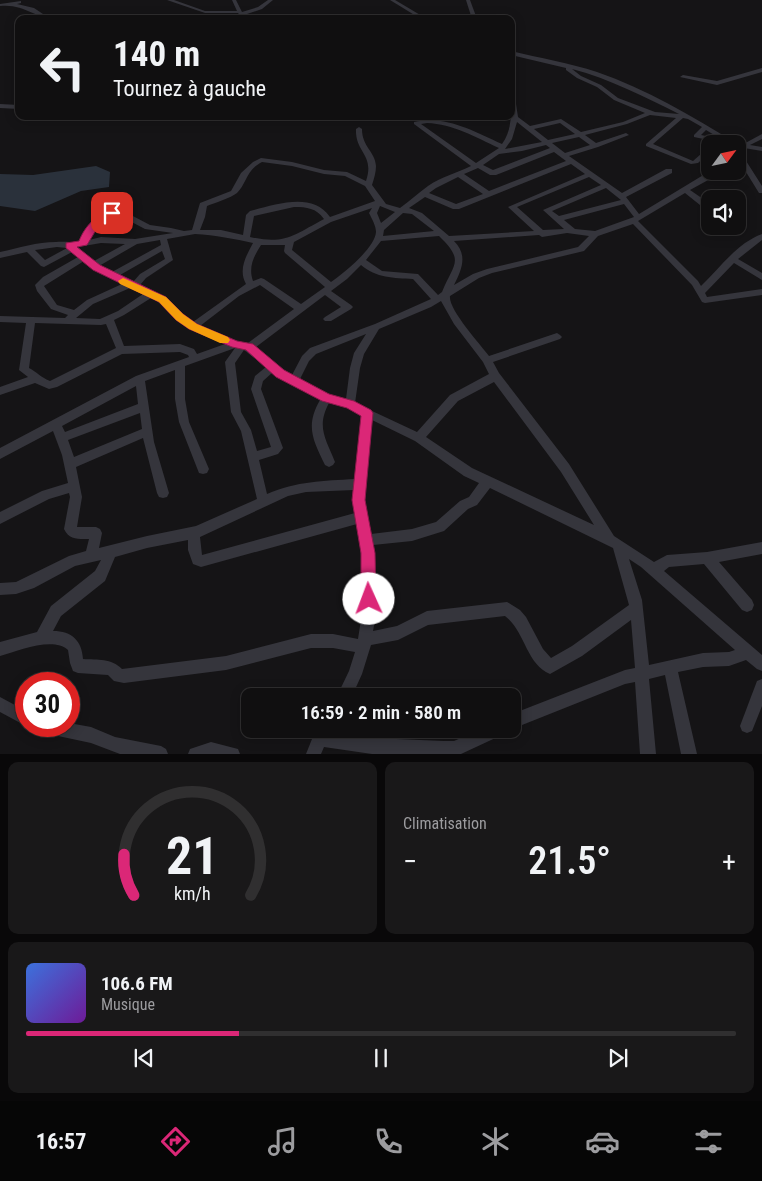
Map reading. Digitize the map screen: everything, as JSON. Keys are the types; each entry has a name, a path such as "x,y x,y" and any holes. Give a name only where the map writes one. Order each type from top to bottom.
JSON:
{"street":[{"path":"13,4 22,0"},
{"path":"169,0 205,12 240,15 260,8 272,0"},
{"path":"234,0 240,15"},
{"path":"392,0 419,15"},
{"path":"468,0 474,15"},
{"path":"0,5 13,4 32,9 41,15"},
{"path":"515,54 604,77 690,117 706,126 714,135"},
{"path":"565,66 579,77 599,86 614,98 648,113 690,117"},
{"path":"683,77 717,83 762,70"},
{"path":"0,106 15,107"},
{"path":"555,149 493,173 477,165 416,123 427,121 445,123 500,150 547,143 624,123 648,113"},
{"path":"380,229 390,218 421,197 433,186 477,165 500,150 512,135 515,115"},
{"path":"681,117 648,145 685,162 696,162 701,157"},
{"path":"516,118 564,156 624,199 636,219 685,272 705,300 762,292"},
{"path":"529,128 560,121 596,146"},
{"path":"564,156 626,135 611,125"},
{"path":"701,137 696,136 706,126"},
{"path":"358,129 360,142 372,159 374,166 368,185"},
{"path":"746,144 762,136"},
{"path":"746,148 762,149"},
{"path":"195,232 201,217 203,204 234,192 244,175 255,163 261,160 292,164 324,172 347,174 368,185 378,203"},
{"path":"423,194 454,207 572,161"},
{"path":"746,168 762,190"},
{"path":"559,219 624,199 669,171"},
{"path":"458,173 486,193"},
{"path":"542,234 512,207 590,174"},
{"path":"295,380 305,359 313,351 428,305 476,276 499,268 581,249 595,234 636,219 701,180"},
{"path":"574,232 547,210 607,185"},
{"path":"686,190 701,202"},
{"path":"0,454 140,379 196,359 242,346 301,309 344,277 379,239 380,229 374,213 378,203"},
{"path":"83,243 95,222 103,215 109,213 126,216 148,227 182,233 221,233 258,242 290,242 328,220 378,203 417,213 443,236 460,255 457,270 444,299 457,322 487,360 495,376 565,468 614,542 632,589 636,608 643,673 644,724 648,754"},
{"path":"246,240 250,215 253,213 288,206 309,206 322,211 328,220"},
{"path":"379,239 574,232 595,234"},
{"path":"112,276 164,242 182,233"},
{"path":"701,292 738,252 762,237"},
{"path":"28,248 43,264 72,247 83,243 107,240 164,242"},
{"path":"94,265 135,242"},
{"path":"70,318 90,302 132,285 146,274 168,262 164,242"},
{"path":"251,285 247,279 246,270 258,242"},
{"path":"290,242 288,251 348,307 328,319"},
{"path":"0,254 57,244 72,247 94,265 112,276 166,302 193,327 242,346 272,368 326,398 350,405 419,438 455,464 487,482 614,542 653,570 762,664"},
{"path":"70,318 54,307 39,285 85,257"},
{"path":"733,259 762,277"},
{"path":"360,260 372,270 383,275 415,276 436,299"},
{"path":"193,327 251,285 264,281 301,309"},
{"path":"0,319 70,318 98,322 110,320 150,294"},
{"path":"31,320 24,370 30,373 35,380 49,385 121,350 180,348 191,352 196,359"},
{"path":"110,320 121,350"},
{"path":"350,405 359,353 376,327"},
{"path":"487,360 536,341 557,337"},
{"path":"242,346 230,362 236,412 244,424 254,456 263,501"},
{"path":"180,365 180,399 184,422 203,469"},
{"path":"254,456 274,451 277,448 256,389 259,379 272,368"},
{"path":"419,438 454,398 495,376"},
{"path":"140,379 148,431 163,493"},
{"path":"2,389 35,380"},
{"path":"326,398 317,414 315,424 329,462"},
{"path":"62,438 145,406"},
{"path":"349,688 365,643 369,615 367,590 369,560 358,500 367,413"},
{"path":"56,423 70,464 74,486 76,503 71,530 75,534 96,533 91,556"},
{"path":"70,464 148,431"},
{"path":"366,540 412,535 440,526 464,505 473,501 487,482"},
{"path":"0,589 16,588 29,583 73,560 194,533 213,526 263,501 296,489 359,484"},
{"path":"0,518 46,495 74,486"},
{"path":"194,533 195,554 197,560 202,561 361,517"},
{"path":"653,570 667,561 707,558 762,548"},
{"path":"42,637 56,611 100,576 111,552"},
{"path":"707,558 747,605"},
{"path":"0,649 42,637 70,641 75,648 78,666 110,668 119,676 124,676 226,663 311,641 365,643 398,633 427,618 507,609 521,621 539,654 550,667 577,651 636,608"},
{"path":"521,718 594,688 643,673 703,660 729,659 748,652"},
{"path":"670,668 689,754"},
{"path":"747,726 762,686"},
{"path":"0,704 15,713"},
{"path":"80,733 91,735 110,749 161,754"},
{"path":"314,754 328,741 438,751 454,748 478,738"},
{"path":"195,754 210,750 233,754"}],"shaded area":[{"path":"96,166 110,172 109,187 81,191 35,211 0,206 0,174 33,175"}],"slow traffic":[{"path":"123,281 163,300 193,327 224,340"}],"route":[{"path":"112,213 105,214 95,222 83,243 70,246 97,268 163,300 193,327 235,344 249,347 280,373 326,398 350,405 367,413 358,500 369,560 367,590 369,599"}]}
